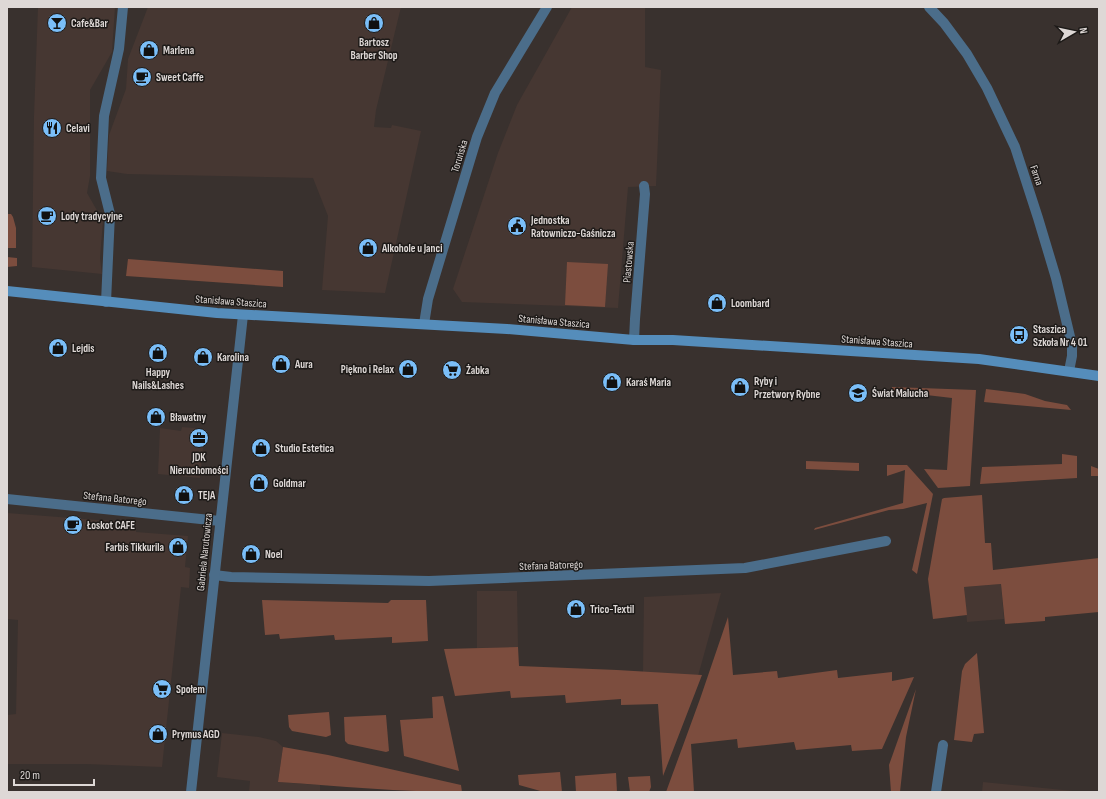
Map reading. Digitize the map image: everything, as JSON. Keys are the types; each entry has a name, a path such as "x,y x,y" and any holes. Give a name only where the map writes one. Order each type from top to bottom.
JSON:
{"street":[{"path":"106,302 110,214 101,178 104,116 119,49 123,7"},
{"name":"Toruńska","path":"424,324 428,299 479,132 495,93 547,7"},
{"name":"Farna","path":"929,7 944,23 967,54 987,88 1015,147 1056,278 1072,345 1072,356 1069,371"},
{"name":"Piastowska","path":"634,340 646,194 644,186"},
{"name":"Stanisława Staszica","path":"7,291 106,302 243,314 507,329 634,340 673,340 979,359 1099,376"},
{"name":"Gabriela Narutowicza","path":"191,792 243,314"},
{"name":"Stefana Batorego","path":"7,499 220,521"},
{"name":"Stefana Batorego","path":"214,576 429,582 745,568 886,540"},
{"path":"936,792 943,745"}],"shaded area":[{"path":"38,7 115,7 112,52 90,90 90,176 87,193 103,221 100,258 102,274 32,267 34,116"},
{"path":"148,7 401,7 376,110 374,127 391,128 392,125 421,131 385,293 322,290 328,216 313,178 127,174 107,171 109,135 126,89 128,59"},
{"path":"572,7 645,7 645,67 661,70 656,186 628,187 618,308 462,302 453,289 498,153 517,105"},
{"path":"7,214 11,214 13,217 16,228 16,248 7,248"},
{"path":"7,257 17,258 17,266 7,267"},
{"path":"128,259 283,271 283,287 126,276"},
{"path":"567,262 608,264 605,307 565,305"},
{"path":"892,387 976,390 970,486 938,488 924,469 947,470 952,398 892,391"},
{"path":"986,389 1025,394 1045,401 1067,405 1071,410 984,402"},
{"path":"182,427 205,429 200,478 158,474 160,428 181,431"},
{"path":"1062,454 1077,456 1077,478 980,484 982,467 1062,464"},
{"path":"806,461 859,463 859,471 806,469"},
{"path":"887,465 907,465 933,494 917,574 912,570 927,503 903,509 889,510 814,530 815,528 903,503 905,470 887,476"},
{"path":"1091,466 1099,469 1099,476 1091,476"},
{"path":"982,495 985,543 991,543 993,570 1099,558 1099,612 1045,617 1045,621 1005,624 1001,584 964,587 967,615 933,619 928,579 942,499"},
{"path":"7,513 136,523 136,532 188,536 185,567 190,568 189,588 181,587 162,767 86,764 7,764 7,715 16,714 18,620 7,619"},
{"path":"1001,584 1004,619 967,622 964,587"},
{"path":"477,591 517,591 518,647 477,648"},
{"path":"721,593 698,676 643,672 644,597"},
{"path":"262,600 388,603 391,600 426,600 428,641 392,643 392,637 335,640 334,635 280,639 279,634 265,635"},
{"path":"728,617 733,675 777,671 778,678 837,670 838,678 892,672 892,681 914,677 882,749 852,751 851,745 796,750 794,742 738,748 737,739 691,744 694,792 666,792"},
{"path":"518,647 519,666 702,675 663,776 658,704 621,705 621,699 566,703 565,695 511,698 510,691 455,696 444,649"},
{"path":"977,653 984,733 974,734 972,742 954,740 962,671 965,664"},
{"path":"916,689 906,737 900,792 891,792 889,765"},
{"path":"443,696 459,771 404,756 400,720 433,718 432,697"},
{"path":"329,712 331,735 326,737 292,731 289,727 288,715"},
{"path":"386,715 389,751 386,752 348,744 345,741 344,717"},
{"path":"222,733 259,737 276,741 283,747 278,782 320,785 320,792 249,792 250,781 217,777"},
{"path":"283,747 328,755 461,785 462,792 393,790 278,782"},
{"path":"560,772 562,792 544,792 519,785 518,775"},
{"path":"616,773 617,792 576,792 575,776"},
{"path":"650,776 651,787 649,792 630,792 628,777"},
{"path":"983,782 1073,791 1092,792 982,792"}],"place":[{"name":"Cafe&Bar","path":"57,23"},
{"name":"Bartosz Barber Shop","path":"374,23"},
{"name":"Marlena","path":"149,50"},
{"name":"Sweet Caffe","path":"142,77"},
{"name":"Celavi","path":"52,128"},
{"name":"Lody tradycyjne","path":"47,216"},
{"name":"Jednostka Ratowniczo-Gaśnicza","path":"517,226"},
{"name":"Alkohole u Janci","path":"368,248"},
{"name":"Loombard","path":"717,303"},
{"name":"Staszica Szkoła Nr 4 01","path":"1019,335"},
{"name":"Lejdis","path":"58,348"},
{"name":"Happy Nails&Lashes","path":"158,353"},
{"name":"Karolina","path":"203,357"},
{"name":"Aura","path":"281,364"},
{"name":"Piękno i Relax","path":"408,369"},
{"name":"Żabka","path":"452,370"},
{"name":"Karaś Maria","path":"612,382"},
{"name":"Ryby i Przetwory Rybne","path":"740,387"},
{"name":"Świat Malucha","path":"858,393"},
{"name":"Bławatny","path":"156,417"},
{"name":"JDK Nieruchomości","path":"199,438"},
{"name":"Studio Estetica","path":"261,448"},
{"name":"Goldmar","path":"259,483"},
{"name":"TEJA","path":"184,495"},
{"name":"Łoskot CAFE","path":"73,525"},
{"name":"Farbis Tikkurila","path":"178,547"},
{"name":"Noel","path":"251,554"},
{"name":"Trico-Textil","path":"576,609"},
{"name":"Społem","path":"162,689"},
{"name":"Prymus AGD","path":"158,734"}]}
